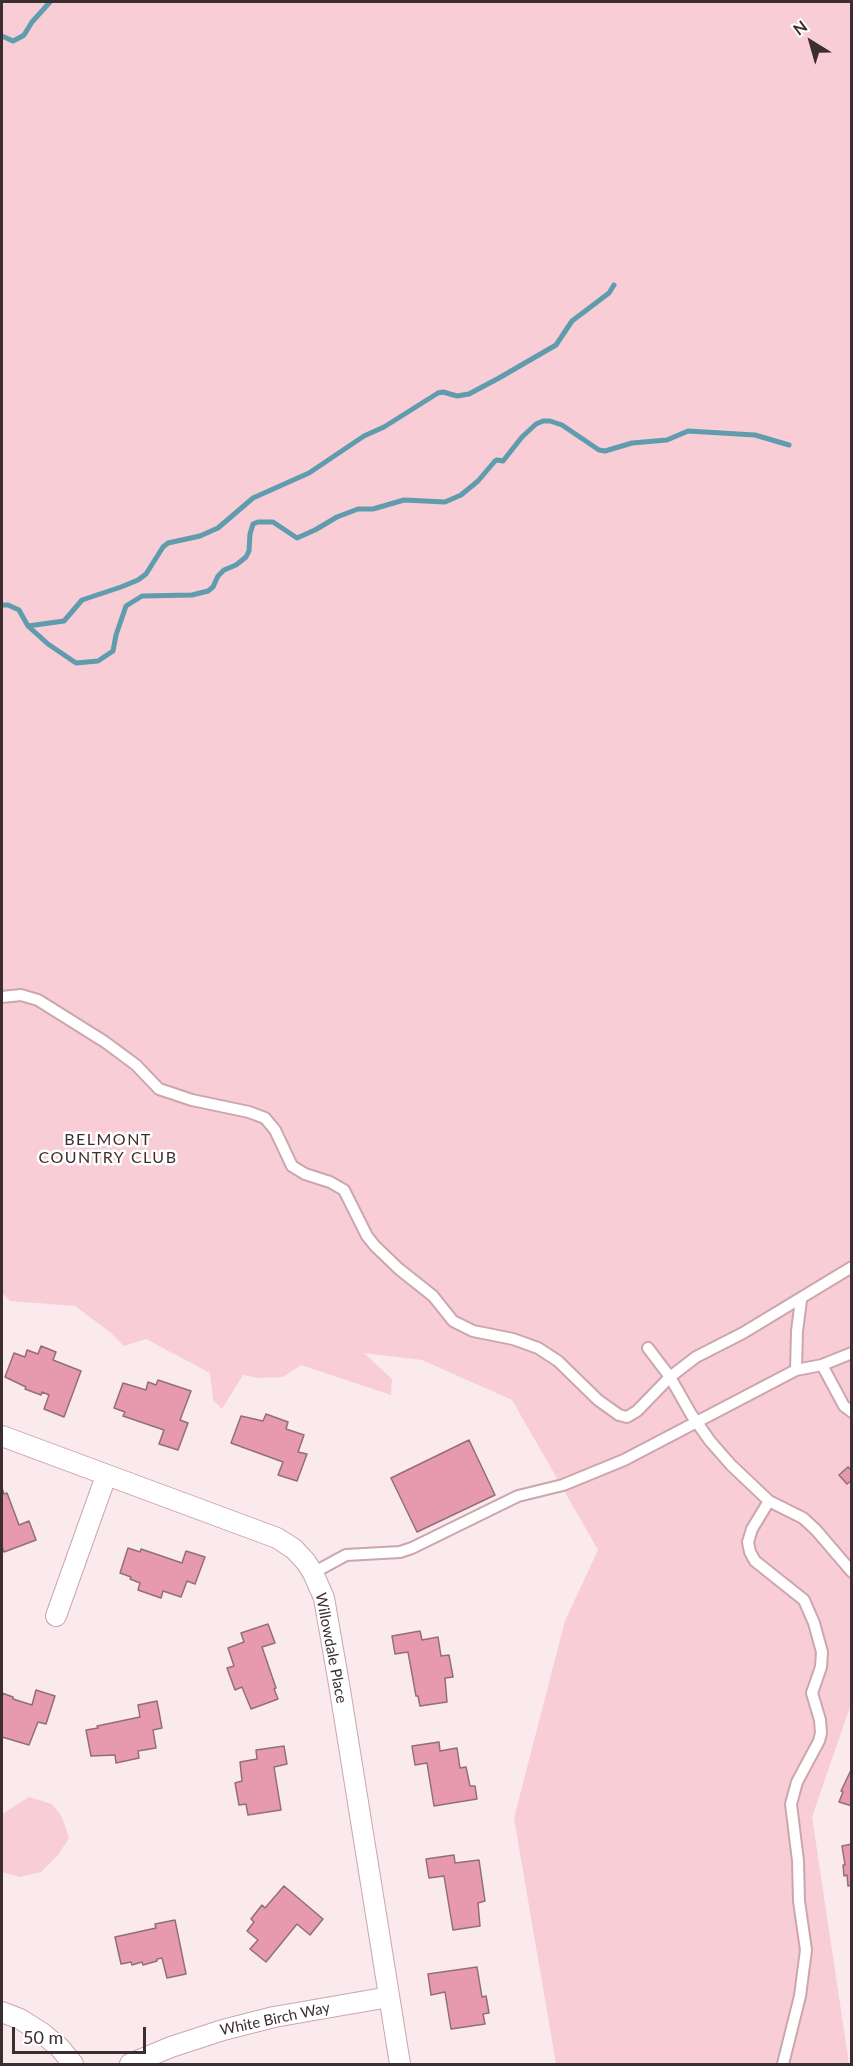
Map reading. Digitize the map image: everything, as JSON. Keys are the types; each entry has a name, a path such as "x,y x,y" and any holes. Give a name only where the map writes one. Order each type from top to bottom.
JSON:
{"street":[{"name":"Willowdale Place","path":"2,1436 277,1538 294,1549 313,1573 324,1598 400,2064"},
{"path":"56,1616 106,1476"},
{"name":"White Birch Way","path":"130,2064 171,2047 223,2030 274,2017 389,1997"},
{"path":"2,2012 20,2019 42,2033 60,2048 73,2064"}],"lane":[{"path":"2,997 21,995 38,1000 105,1042 136,1065 159,1089 192,1100 249,1112 266,1118 275,1130 292,1166 305,1174 330,1182 344,1190 367,1236 375,1246 433,1296 453,1321 473,1331 513,1339 538,1348 558,1361 598,1400 619,1415 627,1417 637,1411 670,1377 696,1357 743,1333 852,1267"},
{"path":"796,1370 801,1299"},
{"path":"648,1348 670,1377 697,1422 731,1465 769,1501 804,1518 852,1572"},
{"path":"313,1573 346,1555 400,1552 412,1548 518,1496 563,1485 624,1460 796,1370 822,1365 852,1353"},
{"path":"822,1365 844,1406 852,1412"},
{"path":"769,1501 752,1529 748,1542 750,1552 755,1561 804,1600 814,1623 822,1652 821,1666 812,1693 820,1720 821,1733 797,1782 791,1804 798,1861 799,1901 806,1950 800,1996 783,2064"}],"shaded area":[{"path":"2,2 851,2 852,1701 812,1817 849,2064 556,2064 514,1818 565,1621 598,1550 512,1400 422,1360 364,1353 392,1379 391,1395 301,1365 283,1377 259,1378 243,1375 222,1409 213,1400 210,1373 146,1339 124,1346 110,1332 75,1306 10,1301 2,1293"},
{"path":"29,1797 52,1804 62,1817 69,1838 58,1855 41,1872 20,1877 2,1872 2,1814"}],"building":[{"path":"41,1346 56,1352 53,1360 81,1371 64,1417 44,1409 49,1395 42,1392 41,1395 25,1389 26,1387 5,1377 14,1353 25,1357 27,1350 38,1354"},
{"path":"158,1380 191,1391 180,1420 188,1423 178,1450 159,1444 164,1430 123,1416 125,1412 114,1408 123,1383 146,1390 148,1382 156,1385"},
{"path":"266,1414 288,1422 286,1429 304,1435 298,1452 307,1454 297,1481 278,1475 283,1462 231,1443 241,1416 263,1421"},
{"path":"469,1440 495,1495 417,1532 391,1478"},
{"path":"848,1467 852,1471 852,1480 847,1484 839,1475"},
{"path":"2,1488 4,1494 7,1493 19,1525 29,1521 36,1540 4,1552 2,1547"},
{"path":"128,1548 140,1552 141,1549 182,1563 186,1551 205,1557 195,1584 187,1581 181,1597 163,1591 161,1598 138,1590 140,1583 120,1573"},
{"path":"268,1624 275,1643 262,1647 278,1699 251,1709 242,1687 235,1690 227,1668 234,1666 228,1648 244,1642 241,1633"},
{"path":"420,1631 422,1640 438,1637 441,1656 449,1655 453,1677 445,1678 447,1702 420,1706 408,1652 395,1654 392,1636"},
{"path":"36,1690 55,1696 46,1724 38,1722 29,1745 2,1737 2,1693 32,1705"},
{"path":"157,1701 162,1728 153,1730 156,1748 138,1751 139,1758 116,1763 115,1755 91,1756 86,1730 140,1717 138,1705"},
{"path":"439,1742 440,1751 457,1748 460,1768 466,1767 470,1786 475,1786 477,1799 434,1806 427,1763 415,1765 412,1746"},
{"path":"284,1746 287,1764 274,1767 281,1810 248,1815 246,1804 239,1805 235,1783 242,1781 240,1762 257,1759 256,1750"},
{"path":"852,1768 852,1806 839,1802 843,1792 841,1791"},
{"path":"852,1844 852,1885 848,1886 847,1875 844,1876 842,1846"},
{"path":"454,1855 455,1863 479,1860 485,1901 478,1903 480,1926 453,1930 444,1876 429,1878 426,1859"},
{"path":"284,1886 323,1919 310,1935 297,1924 266,1962 250,1949 258,1940 247,1931 254,1922 251,1919 262,1905 265,1908"},
{"path":"175,1920 186,1974 167,1978 162,1958 143,1965 142,1962 132,1965 131,1962 121,1964 115,1937 156,1928 155,1924"},
{"path":"477,1967 482,1997 486,1996 489,2013 483,2014 485,2024 451,2029 445,1992 431,1995 428,1974"}],"waterway":[{"path":"2,36 13,41 24,35 50,2"},
{"path":"28,626 64,621 82,600 138,580 146,574 168,543 200,536 218,528 253,498 309,473 364,436 384,427 438,393 457,396 469,394 556,345 572,321 609,293 614,285"},
{"path":"2,605 19,610 28,626 48,644 76,663 98,661 113,651 126,606 142,596 192,595 208,591 224,570 236,565 246,557 253,524 273,522 297,538 358,509 373,509 404,500 445,502 461,495 478,481 495,461 503,461 522,437 536,424 543,421 562,425 599,450 605,451 632,443 667,440 688,431 755,435 789,445"}],"district":[{"name":"BELMONT COUNTRY CLUB","path":"108,1149"}]}
